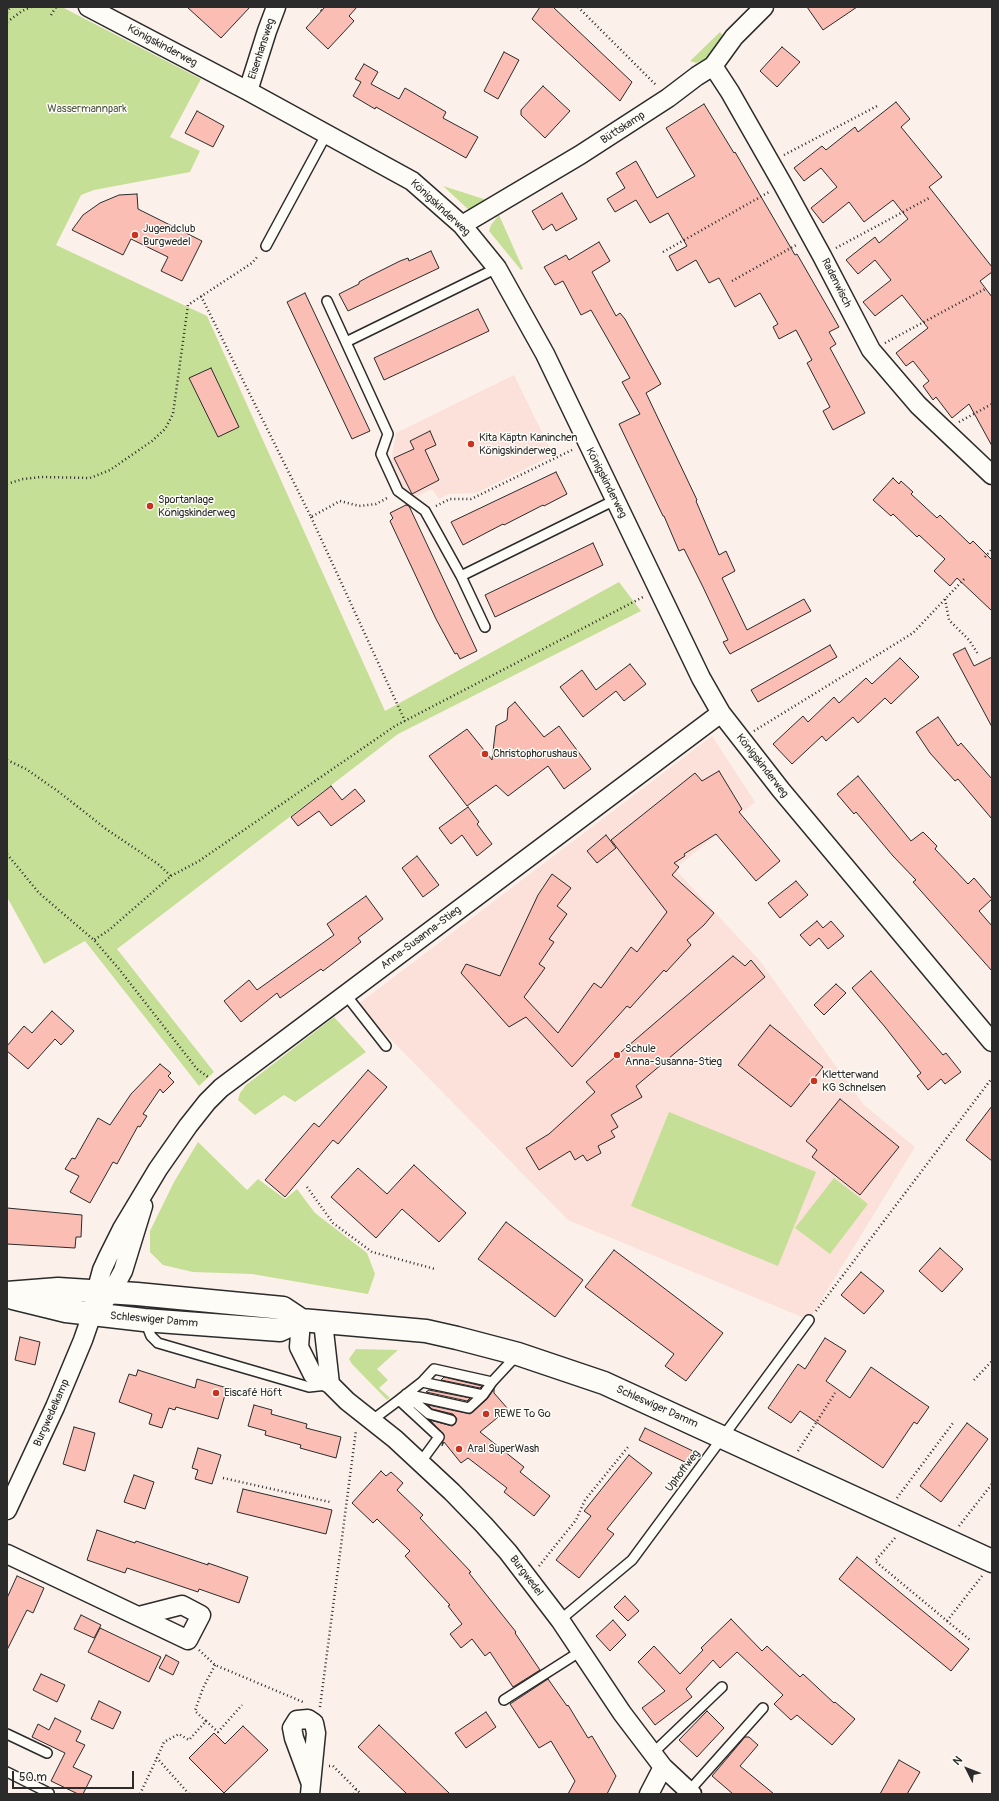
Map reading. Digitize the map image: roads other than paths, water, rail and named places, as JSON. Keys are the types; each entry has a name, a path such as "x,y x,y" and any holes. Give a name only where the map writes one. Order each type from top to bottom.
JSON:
{"main road":[{"name":"Schleswiger Damm","path":"7,1293 58,1289 283,1308 301,1320 426,1331 518,1354 604,1383 723,1437 947,1540 987,1568"},
{"name":"Schleswiger Damm","path":"7,1296 52,1309 144,1320 280,1330 301,1320"}],"street":[{"name":"Königskinderweg","path":"88,7 327,133 412,181 462,225 496,268 545,354 586,443 701,678 721,713 781,790 992,1042"},
{"name":"Eisenhansweg","path":"248,91 266,31 276,7"},
{"name":"Büttskamp","path":"462,225 580,156 668,98 713,66 734,37 764,7"},
{"name":"Radenwisch","path":"713,66 730,92 783,185 871,350 918,404 992,475"},
{"name":"Anna-Susanna-Stieg","path":"92,1314 104,1292 123,1271 136,1232 147,1188 164,1159 184,1131 221,1088 721,713"},
{"name":"Burgwedelkamp","path":"7,1510 55,1407 83,1340 92,1314"},
{"name":"Burgwedel","path":"301,1320 299,1347 313,1375 330,1384 420,1463 484,1524 508,1552 560,1620 622,1713 658,1760 691,1792"},
{"path":"323,1322 330,1384"},
{"path":"7,1554 188,1640 202,1615 182,1605 139,1616"},
{"path":"297,1720 312,1726 313,1765 311,1789 294,1738 292,1728 297,1720"},
{"path":"649,1794 658,1760"}],"lane":[{"path":"266,246 327,133"},
{"path":"346,342 496,268"},
{"path":"327,301 388,434 381,454 398,491 425,511 461,576 485,627"},
{"path":"461,576 615,500"},
{"path":"346,994 386,1046"},
{"path":"144,1320 151,1336 158,1343 309,1387 330,1384"},
{"name":"Uphoffweg","path":"560,1620 632,1560 809,1320"},
{"path":"403,1397 435,1401 469,1408 483,1395 492,1382 518,1354"},
{"path":"369,1419 403,1397 422,1382 434,1368 492,1382"},
{"path":"422,1382 483,1395"},
{"path":"403,1397 416,1403 429,1414 451,1420"},
{"path":"403,1397 439,1437 420,1463"},
{"path":"433,1431 435,1401"},
{"path":"504,1700 581,1651"},
{"path":"658,1760 722,1687"},
{"path":"691,1792 763,1708"},
{"path":"7,1734 47,1753"},
{"path":"7,1772 49,1792"}],"place":[{"name":"Jugendclub Burgwedel","path":"135,235"},
{"name":"Kita Käptn Kaninchen Königskinderweg","path":"471,444"},
{"name":"Sportanlage Königskinderweg","path":"150,506"},
{"name":"Christophorushaus","path":"485,754"},
{"name":"Schule Anna-Susanna-Stieg","path":"617,1055"},
{"name":"Kletterwand KG Schnelsen","path":"814,1081"},
{"name":"Eiscafé Höft","path":"216,1393"},
{"name":"REWE To Go","path":"486,1414"},
{"name":"Aral SuperWash","path":"459,1449"}],"park label":[{"name":"Wassermannpark","path":"87,109"}]}
